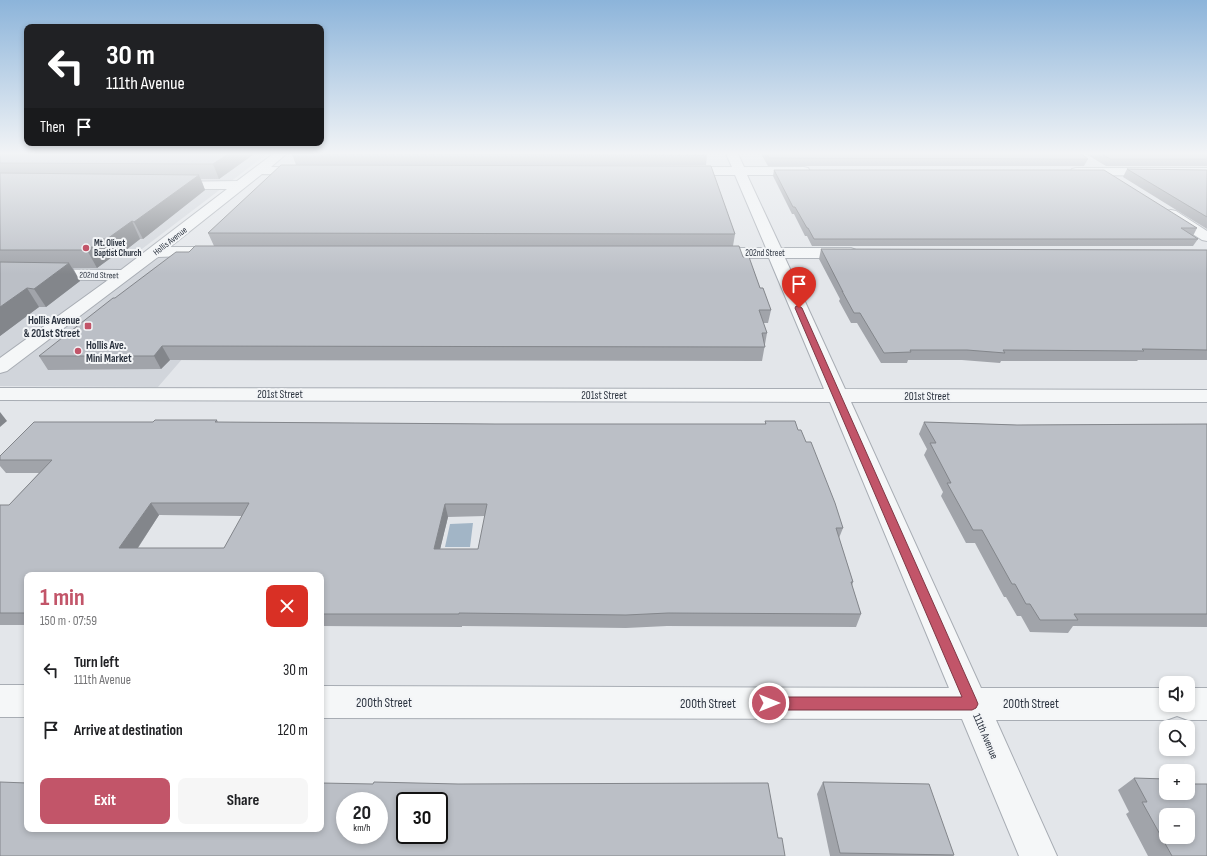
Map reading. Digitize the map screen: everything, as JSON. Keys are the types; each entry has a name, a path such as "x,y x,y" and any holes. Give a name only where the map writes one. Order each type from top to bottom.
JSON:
{"street":[{"name":"Hollis Avenue","path":"0,367 156,252 230,194"},
{"name":"111th Avenue","path":"749,194 1038,856"},
{"path":"1161,208 1207,237"},
{"path":"156,252 216,252"},
{"name":"202nd Street","path":"698,253 865,253"},
{"name":"202nd Street","path":"0,274 125,275"},
{"name":"201st Street","path":"0,394 1207,396"},
{"path":"0,701 24,701"},
{"name":"200th Street","path":"324,702 1159,704"},
{"path":"1195,704 1207,704"}],"shaded area":[{"path":"126,194 214,194 134,255 272,255 158,387 0,386 0,272"}],"water":[{"path":"473,523 470,547 445,547 450,524"}],"building":[{"path":"0,194 173,194 134,222 132,221 107,239 103,239 87,250 0,250"},
{"path":"250,194 721,194 735,234 208,233"},
{"path":"786,194 1142,194 1197,228 1181,228 1198,239 814,239 795,207 793,207"},
{"path":"1169,194 1207,194 1207,217"},
{"path":"195,246 739,246 743,257 749,257 760,288 763,288 771,310 759,310 767,333 762,333 765,347 162,346 154,356 39,356 113,298 176,252 189,252"},
{"path":"821,249 1207,250 1207,350 1003,350 1005,353 967,350 910,350 911,352 884,353 860,313 854,313"},
{"path":"0,262 69,263 34,289 27,288 0,307"},
{"path":"155,420 217,420 215,422 766,424 765,421 795,421 798,430 801,430 806,442 811,442 835,503 843,528 836,528 853,582 851,582 861,614 324,614 324,572 24,572 24,613 0,613 0,505 9,505 52,460 0,460 0,456 34,422 153,422","holes":["151,503 249,503 224,548 119,548","445,504 487,504 478,549 434,549"]},
{"path":"924,422 1017,425 1207,424 1207,614 1074,614 1078,620 1040,620 1030,604 1026,604 1015,584 1012,584 982,530 973,530 947,483 951,483 930,443 936,443"},
{"path":"1134,778 1159,779 1159,800 1195,800 1195,784 1207,784 1207,856 1172,856 1165,844 1195,844 1195,808 1159,808 1159,833 1142,802 1147,802"},
{"path":"0,782 24,783 24,832 324,832 324,783 768,783 778,838 782,838 785,856 0,856"},
{"path":"823,782 929,784 954,855 840,853"}],"place":[{"name":"Mt. Olivet Baptist Church","path":"86,248"},
{"name":"Hollis Avenue & 201st Street","path":"88,326"},
{"name":"Hollis Ave. Mini Market","path":"78,351"}],"route":[{"path":"769,703 972,704 799,308"}]}
